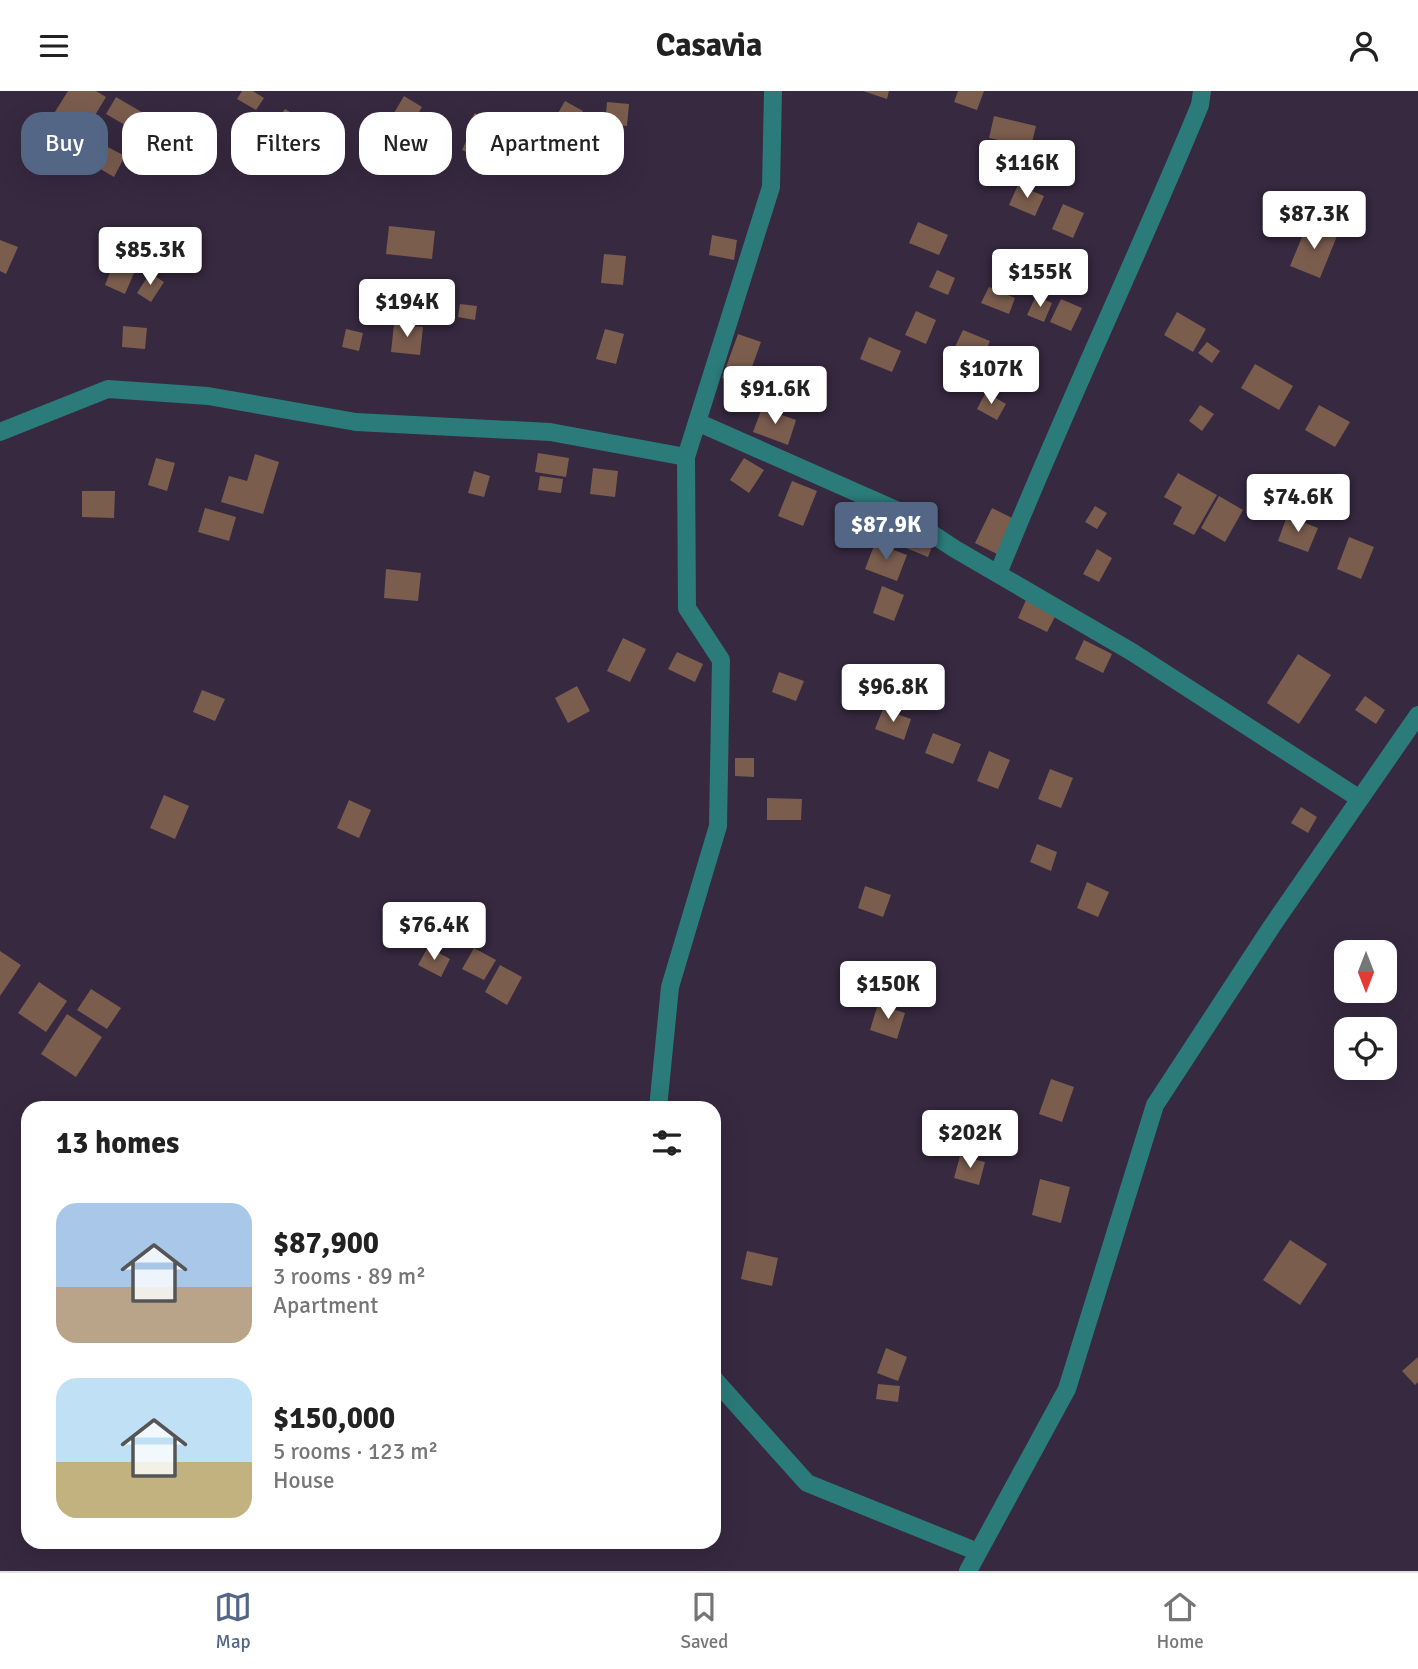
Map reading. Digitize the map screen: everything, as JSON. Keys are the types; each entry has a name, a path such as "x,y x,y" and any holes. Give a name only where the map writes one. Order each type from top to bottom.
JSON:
{"street":[{"path":"659,1101 670,986 718,826 721,660 687,608 686,457 771,187 773,91"},
{"path":"998,574 1043,462 1142,247 1200,105 1202,91"},
{"path":"0,432 108,389 208,396 356,422 550,432 686,457"},
{"path":"697,422 896,510 998,574 1132,652 1360,799"},
{"path":"968,1571 1067,1389 1155,1105 1272,926 1418,715"},
{"path":"721,1387 807,1483 978,1552"}],"building":[{"path":"68,91 96,91 106,97 97,112 55,112"},
{"path":"242,91 253,91 264,98 256,110 237,99"},
{"path":"863,91 889,91 887,99"},
{"path":"958,91 984,91 977,110 954,102"},
{"path":"404,96 422,107 419,112 395,112"},
{"path":"116,97 142,112 122,112 122,123 107,112"},
{"path":"565,101 583,111 582,112 559,112"},
{"path":"607,102 629,104 627,126 624,126 624,112 606,112"},
{"path":"994,116 1036,126 1031,147 989,138"},
{"path":"989,142 1012,147 1007,168 983,163"},
{"path":"108,147 122,154 122,162 114,177 108,173"},
{"path":"1018,185 1044,196 1035,216 1009,205"},
{"path":"1063,204 1084,213 1073,238 1052,229"},
{"path":"918,222 948,235 939,255 909,243"},
{"path":"1307,225 1337,236 1320,278 1290,266"},
{"path":"389,226 435,231 432,259 386,254"},
{"path":"712,235 737,240 734,260 709,255"},
{"path":"0,240 18,247 6,274 0,271"},
{"path":"604,254 626,256 623,285 601,283"},
{"path":"113,265 134,273 125,294 105,285"},
{"path":"937,270 955,278 948,295 929,287"},
{"path":"150,273 164,282 151,302 137,293"},
{"path":"989,287 1015,298 1009,314 981,303"},
{"path":"1036,296 1052,303 1044,322 1027,315"},
{"path":"1061,299 1082,308 1071,331 1050,322"},
{"path":"460,304 477,306 475,320 458,317"},
{"path":"916,311 936,320 926,344 905,335"},
{"path":"1177,312 1206,329 1193,352 1164,335"},
{"path":"394,324 423,327 420,355 391,352"},
{"path":"123,326 147,328 145,349 122,347"},
{"path":"346,329 363,333 359,351 342,347"},
{"path":"605,329 624,334 616,364 596,359"},
{"path":"963,330 990,341 980,365 952,353"},
{"path":"738,334 761,342 745,386 722,378"},
{"path":"869,337 901,351 892,372 860,359"},
{"path":"1207,342 1220,351 1212,363 1198,353"},
{"path":"1255,364 1293,386 1279,410 1241,388"},
{"path":"986,392 1006,404 997,420 977,409"},
{"path":"1200,405 1214,414 1202,431 1189,421"},
{"path":"1319,405 1350,422 1335,447 1305,430"},
{"path":"762,408 796,420 788,445 753,432"},
{"path":"538,453 569,458 566,477 535,472"},
{"path":"255,454 279,462 263,514 221,502 229,476 247,481"},
{"path":"156,458 175,463 167,491 148,485"},
{"path":"744,458 764,470 749,493 730,480"},
{"path":"593,468 618,471 615,497 590,494"},
{"path":"474,471 490,476 484,497 468,493"},
{"path":"1178,473 1217,495 1194,535 1173,524 1182,507 1164,497"},
{"path":"540,476 563,479 561,493 538,490"},
{"path":"792,481 817,491 803,526 778,516"},
{"path":"82,491 115,491 114,518 82,517"},
{"path":"1219,496 1243,510 1225,542 1201,528"},
{"path":"1095,506 1107,513 1097,529 1085,522"},
{"path":"205,508 236,517 229,541 198,532"},
{"path":"992,508 1014,519 997,554 975,543"},
{"path":"1287,516 1318,528 1308,552 1278,541"},
{"path":"913,531 935,539 928,557 906,548"},
{"path":"1349,537 1374,547 1361,579 1337,569"},
{"path":"875,543 907,555 897,581 865,569"},
{"path":"1097,549 1112,558 1099,582 1083,574"},
{"path":"386,569 421,573 418,601 384,598"},
{"path":"882,586 904,595 894,621 873,613"},
{"path":"1026,600 1056,615 1047,632 1018,618"},
{"path":"623,638 646,649 630,682 607,671"},
{"path":"1084,640 1112,654 1103,673 1075,659"},
{"path":"677,652 703,664 695,682 668,669"},
{"path":"1298,654 1331,675 1299,724 1267,703"},
{"path":"779,672 804,681 796,701 772,692"},
{"path":"577,686 590,711 568,723 555,698"},
{"path":"202,690 225,699 215,721 193,712"},
{"path":"1365,696 1385,710 1376,724 1355,710"},
{"path":"883,709 911,719 904,740 875,729"},
{"path":"933,733 961,744 953,764 925,753"},
{"path":"989,751 1010,760 998,789 977,781"},
{"path":"735,758 754,758 754,777 735,776"},
{"path":"1050,769 1073,778 1061,808 1038,799"},
{"path":"164,795 189,806 175,839 150,828"},
{"path":"767,798 802,799 801,820 767,820"},
{"path":"349,800 371,810 359,838 337,828"},
{"path":"1301,807 1317,817 1308,833 1291,823"},
{"path":"1037,844 1057,852 1051,871 1030,862"},
{"path":"1087,882 1109,892 1098,917 1077,908"},
{"path":"865,886 891,895 883,917 858,908"},
{"path":"428,947 450,959 441,977 418,965"},
{"path":"474,948 496,960 484,980 462,969"},
{"path":"0,951 21,965 0,996"},
{"path":"500,965 522,977 507,1005 485,992"},
{"path":"39,982 67,1001 46,1032 18,1013"},
{"path":"91,989 121,1008 107,1029 77,1010"},
{"path":"878,1004 905,1013 897,1039 870,1030"},
{"path":"67,1014 102,1037 76,1077 41,1054"},
{"path":"1051,1079 1074,1087 1062,1122 1039,1114"},
{"path":"960,1156 985,1162 979,1185 954,1178"},
{"path":"1040,1179 1070,1187 1061,1223 1032,1215"},
{"path":"1290,1240 1327,1264 1300,1305 1263,1280"},
{"path":"747,1251 778,1258 772,1286 741,1279"},
{"path":"886,1348 907,1357 898,1381 877,1373"},
{"path":"1418,1357 1418,1382 1415,1385 1402,1371"},
{"path":"878,1384 900,1386 898,1402 876,1399"}]}
